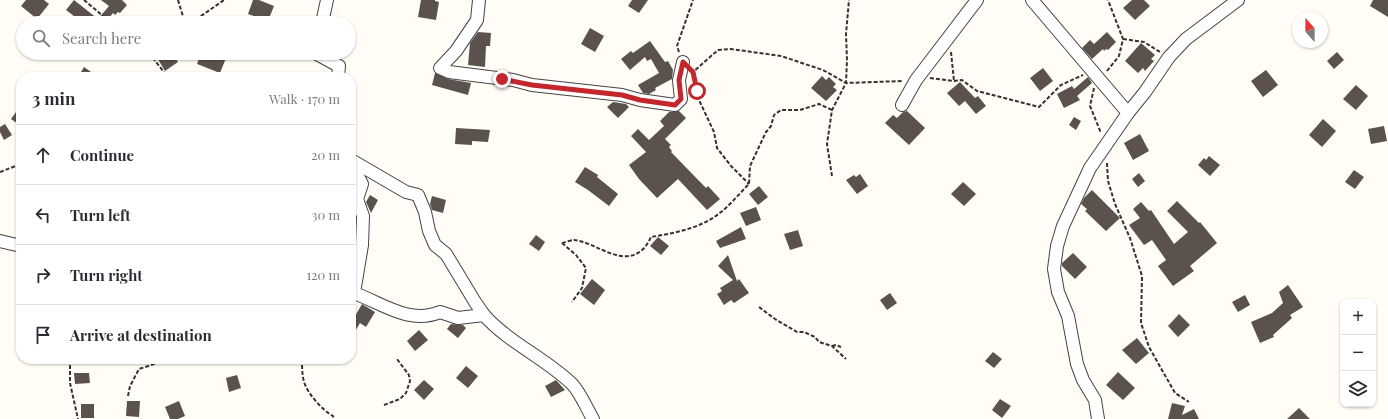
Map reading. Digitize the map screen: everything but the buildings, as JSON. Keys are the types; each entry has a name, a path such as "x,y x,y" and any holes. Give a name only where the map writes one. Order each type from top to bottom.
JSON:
{"street":[{"path":"324,16 327,0"},
{"path":"479,0 477,20 456,51 440,68 449,72 513,80 532,85 622,95 640,100 675,105 681,99 679,80 683,62"},
{"path":"902,105 918,79 977,0"},
{"path":"1032,0 1128,113"},
{"path":"1098,419 1094,400 1083,380 1077,364 1068,316 1058,292 1054,269 1057,246 1063,226 1090,168 1107,142 1169,58 1186,39 1238,0"},
{"path":"328,60 339,66 338,72"},
{"path":"356,165 406,192 418,195 425,212 429,231 435,246 446,254 474,302 484,315 496,328 553,368 573,386 593,419"},
{"path":"356,172 362,184 357,199 363,216 362,245 356,281"},
{"path":"0,241 16,245"},
{"path":"356,294 400,313 431,316 440,312 458,318 484,315"}],"path":[{"path":"84,0 104,16"},
{"path":"178,0 184,16"},
{"path":"201,16 224,0"},
{"path":"693,0 677,46 683,62 693,72 699,100 714,132 717,148 731,166 749,184"},
{"path":"832,176 827,144 832,110 846,83 846,34 849,0"},
{"path":"950,37 954,81"},
{"path":"1123,39 1144,42 1169,58"},
{"path":"693,72 718,50 731,49 781,56 823,70 846,83 918,79 962,80 977,91 1039,107 1061,85 1092,71"},
{"path":"154,60 163,72"},
{"path":"572,302 582,288 586,268 576,255 562,243 573,240 590,244 605,252 624,257 638,253 643,249 651,237 671,234 697,226 720,213 749,184 750,166 766,132 771,126 774,115 781,110 800,110 819,104 832,110"},
{"path":"1107,142 1108,181 1115,204 1130,238 1142,276 1141,323 1149,348 1167,380 1175,393 1189,402"},
{"path":"0,172 16,166"},
{"path":"759,307 775,319 797,332 804,332 815,337 819,342 842,347"},
{"path":"832,346 846,358"},
{"path":"384,406 400,399 406,393 410,381 409,374 397,359"},
{"path":"69,364 70,383 78,419"},
{"path":"128,396 130,386 140,369 155,364"},
{"path":"302,364 304,383 325,412 333,416 334,419"}],"route":[{"path":"502,79 532,85 622,95 640,100 675,105 681,99 679,80 683,62 693,72 697,91"}]}
